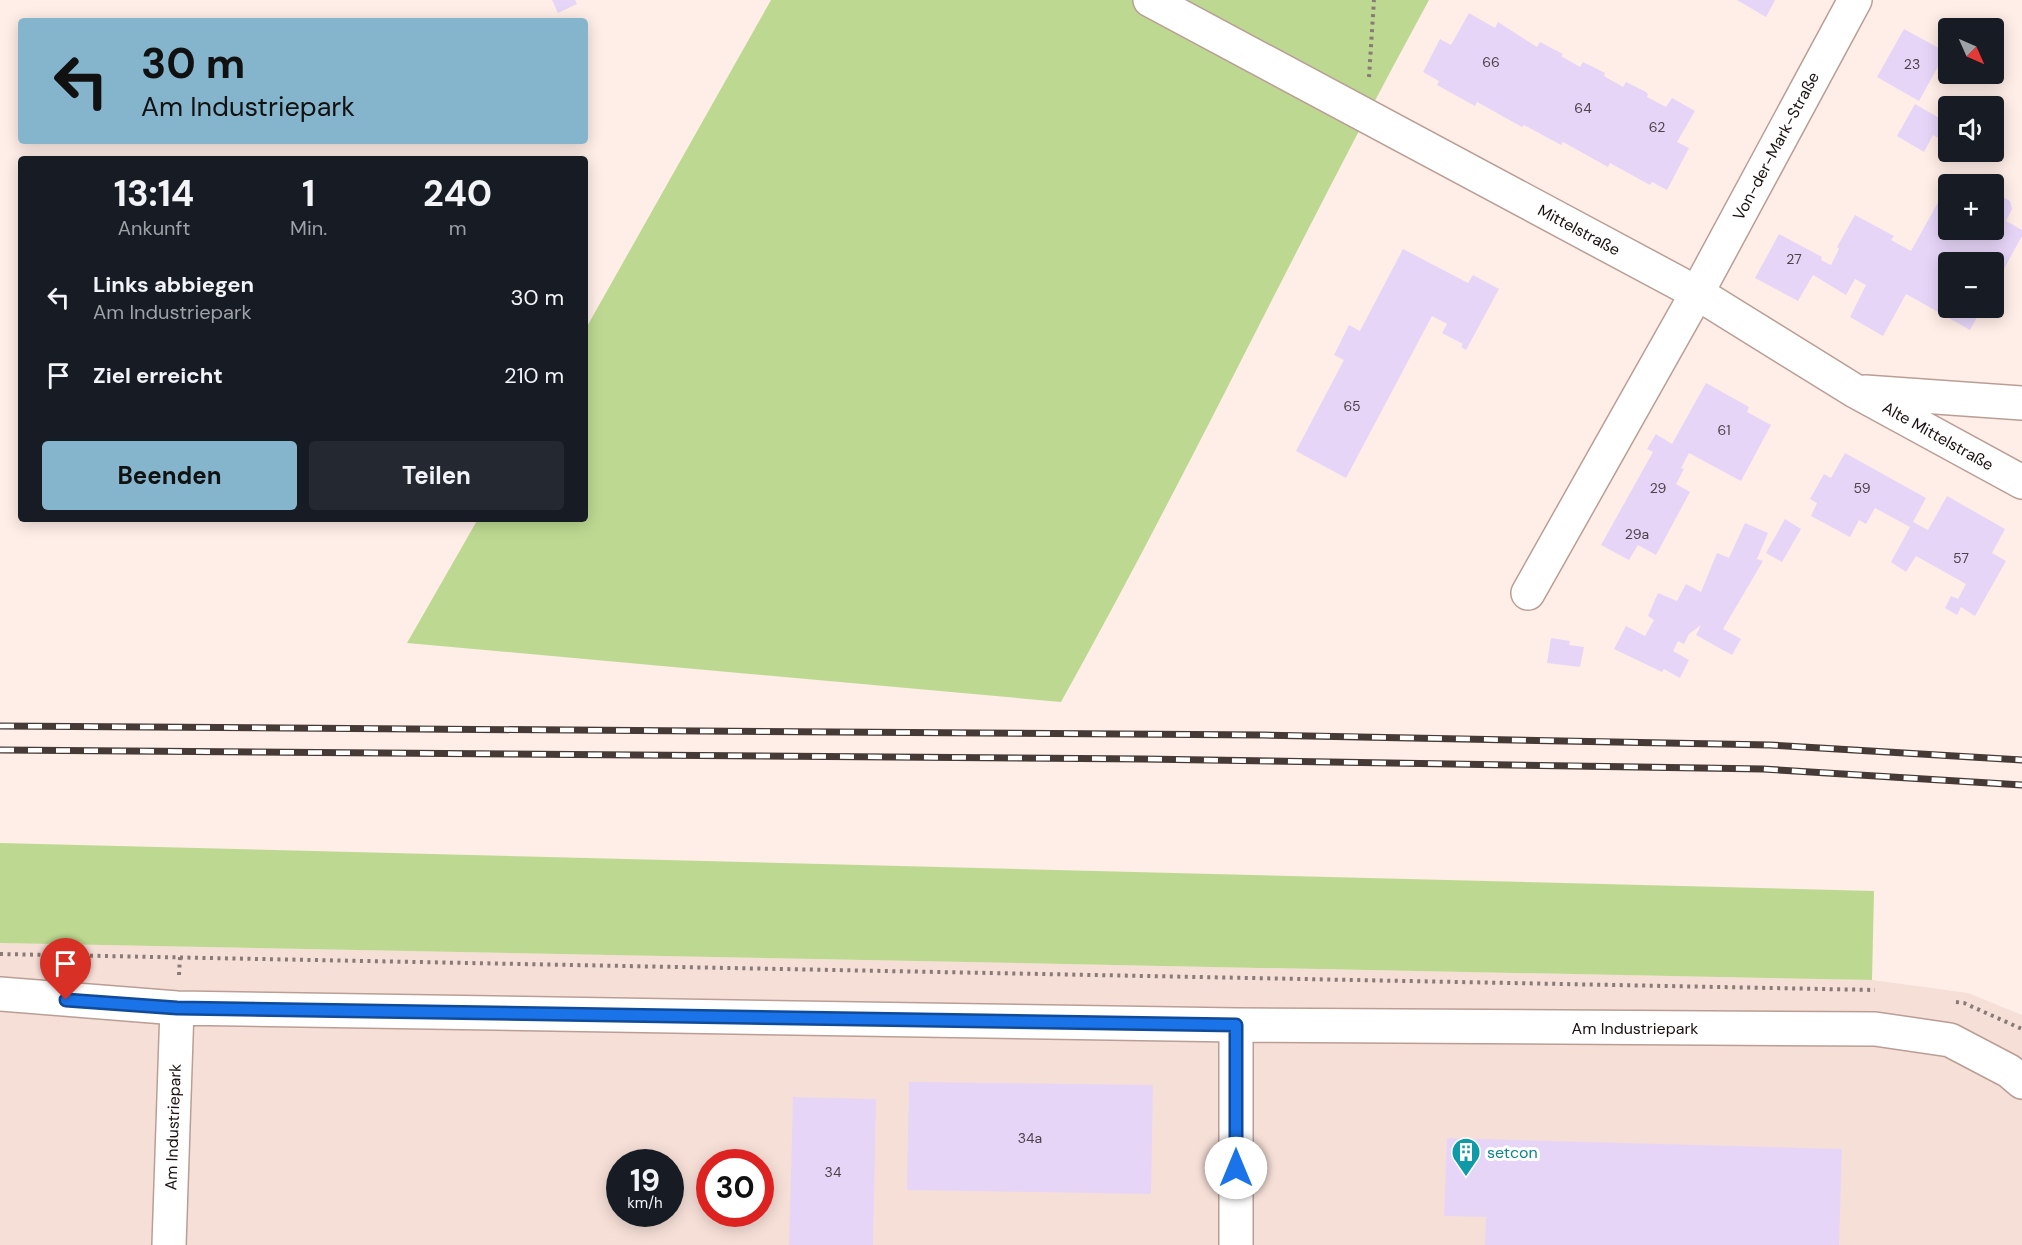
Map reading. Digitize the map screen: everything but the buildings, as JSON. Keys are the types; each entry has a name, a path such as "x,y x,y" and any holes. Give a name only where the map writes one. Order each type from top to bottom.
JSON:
{"street":[{"name":"Mittelstraße","path":"1150,0 1697,293 1855,391 2022,402"},
{"name":"Von-der-Mark-Straße","path":"1528,593 1697,293 1855,0"},
{"name":"Alte Mittelstraße","path":"1855,391 2022,482"},
{"name":"Am Industriepark","path":"0,994 177,1008 1236,1025 1875,1029 1950,1040 2009,1071 2022,1082"},
{"name":"Am Industriepark","path":"169,1245 177,1008"},
{"path":"1236,1025 1236,1245"}],"path":[{"path":"1366,115 1374,0"},
{"path":"0,954 1877,990"},
{"path":"1953,1002 1964,1003 2022,1029"}],"shaded area":[{"path":"0,943 1872,980 1968,993 2022,1015 2022,1245 0,1245"}],"green space":[{"path":"771,0 1429,0 1109,615 1061,702 407,643 476,522 588,522 588,325"},
{"path":"0,843 1874,891 1872,980 0,943"}],"railway":[{"path":"0,726 1263,735 1770,745 2022,760"},
{"path":"0,750 1143,759 1763,769 2022,785"}],"place":[{"name":"setcon","path":"1466,1178"}],"route":[{"path":"66,1000 177,1008 1236,1025 1236,1168"}]}
